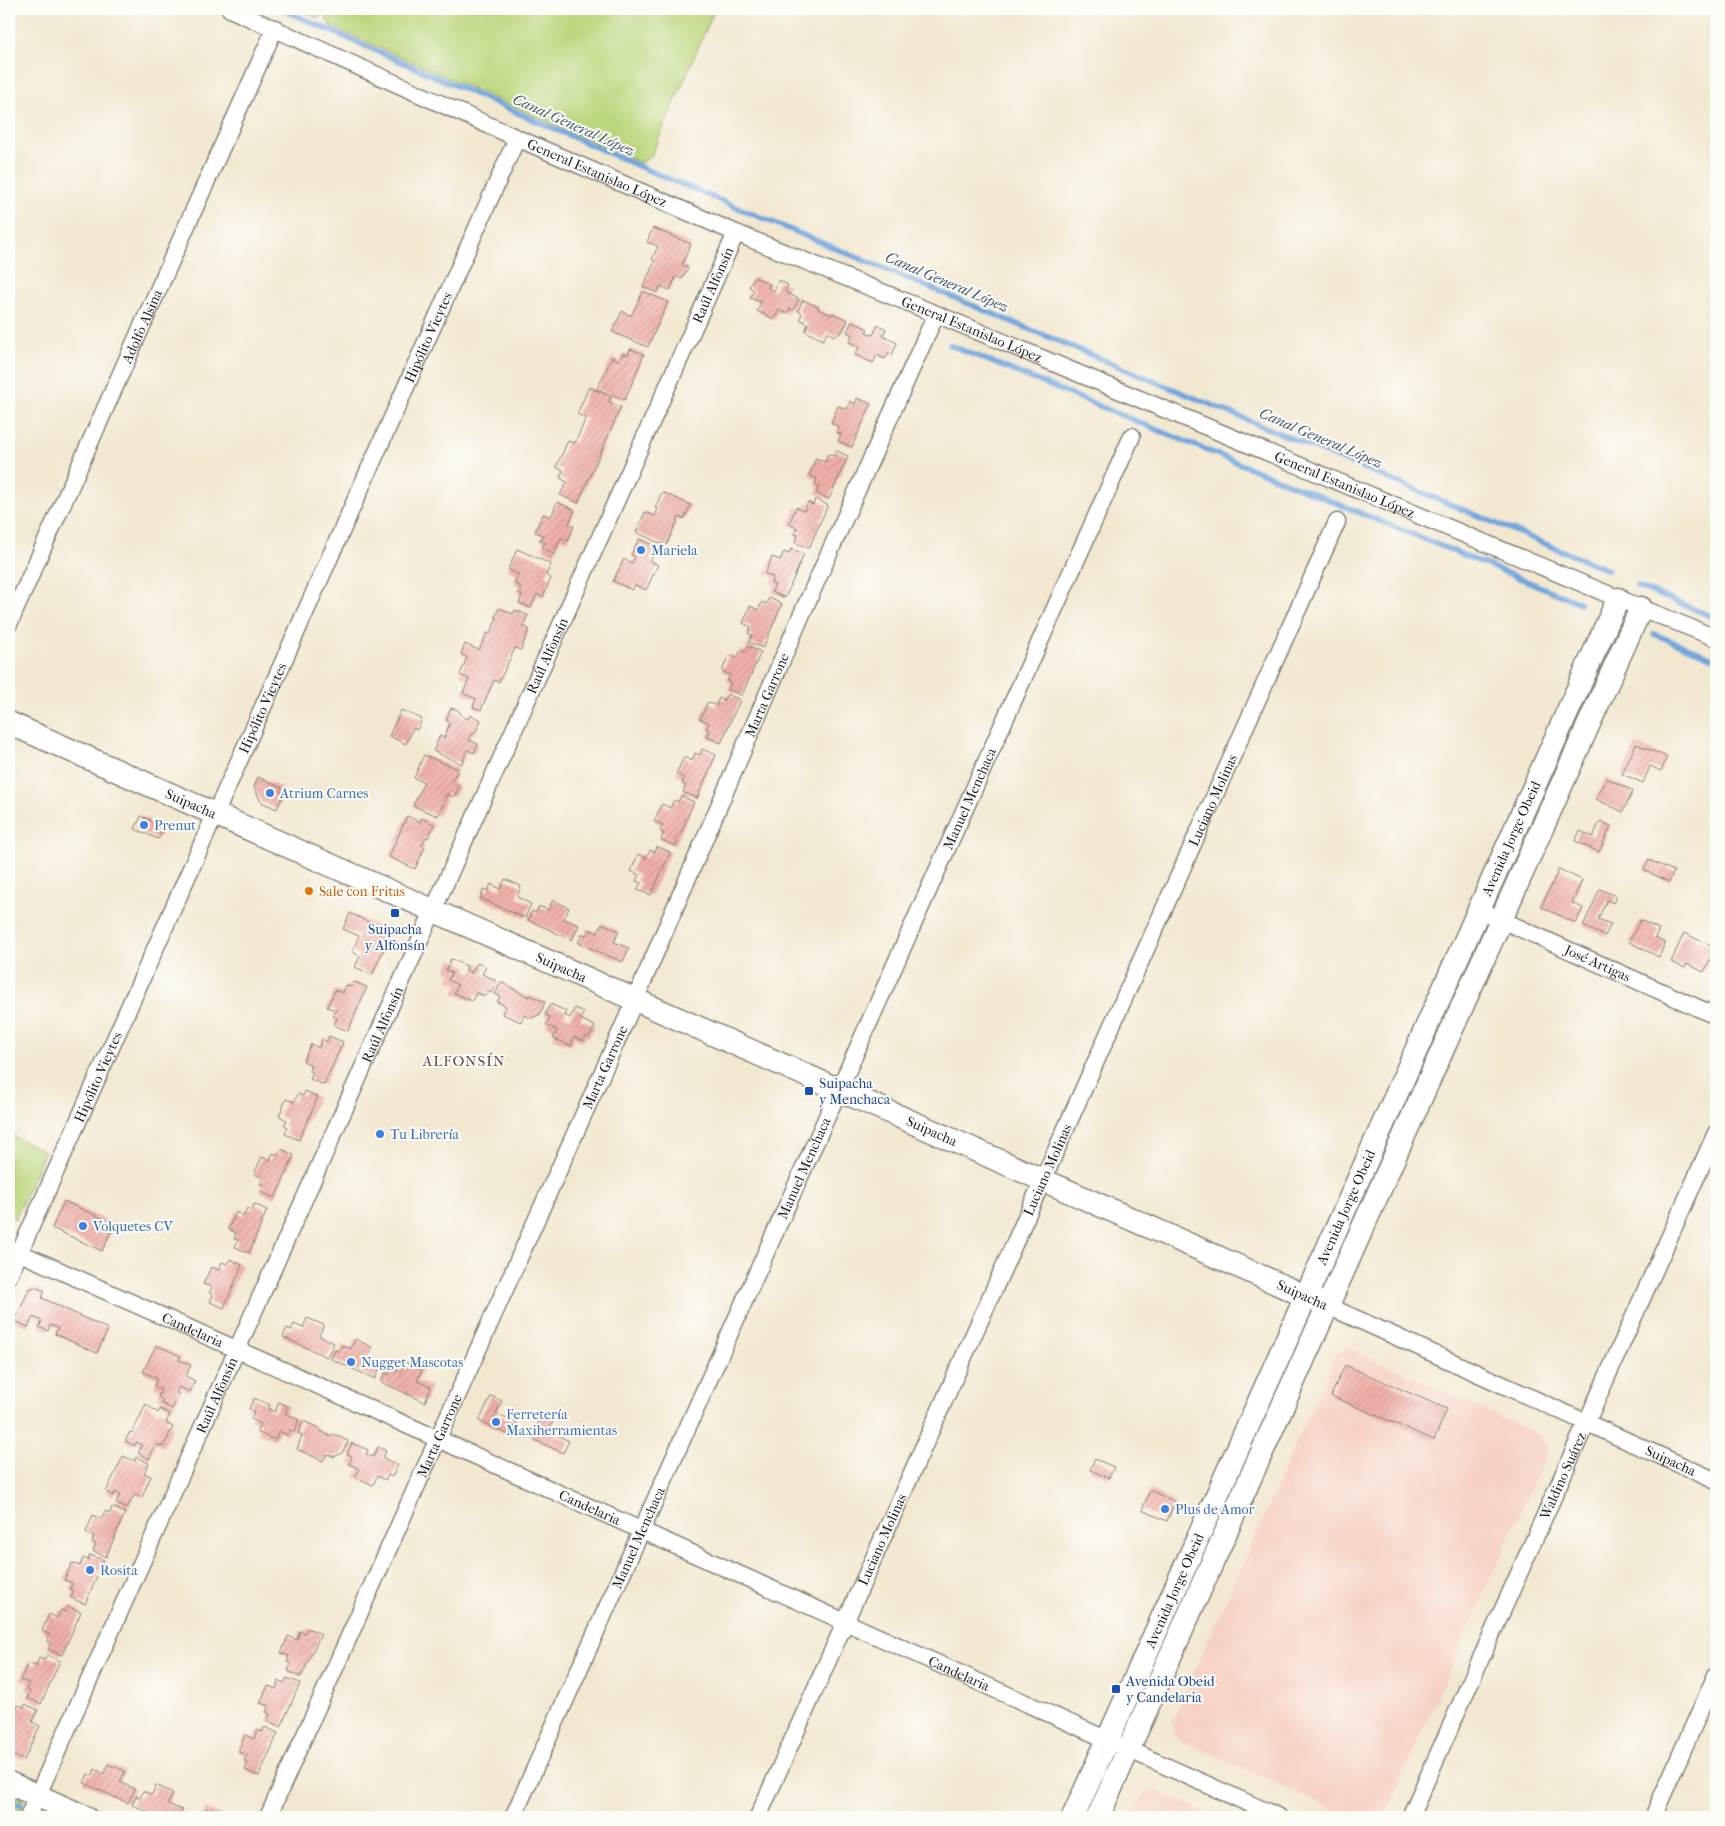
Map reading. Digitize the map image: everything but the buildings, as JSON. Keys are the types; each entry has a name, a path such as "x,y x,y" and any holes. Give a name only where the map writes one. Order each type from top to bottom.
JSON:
{"main road":[{"name":"Avenida Jorge Obeid","path":"1073,1817 1618,599"},
{"name":"Avenida Jorge Obeid","path":"1098,1817 1641,608"},
{"name":"Suipacha","path":"9,723 1328,1306"},
{"path":"9,1783 85,1817"}],"street":[{"name":"General Estanislao López","path":"230,9 517,138 736,233 936,314 1618,599 1716,638"},
{"name":"Adolfo Alsina","path":"9,624 275,28"},
{"name":"Hipólito Vieytes","path":"9,1276 14,1250 216,814 517,138"},
{"name":"Raúl Alfonsín","path":"28,1817 736,233"},
{"name":"Marta Garrone","path":"268,1817 635,1000 801,616 936,314"},
{"name":"Manuel Menchaca","path":"513,1817 1132,436"},
{"name":"Luciano Molinas","path":"758,1817 1337,522"},
{"name":"José Artigas","path":"1479,910 1716,1016"},
{"name":"Waldino Suárez","path":"1410,1817 1716,1133"},
{"name":"Candelaria","path":"14,1250 1279,1817"},
{"name":"Suipacha","path":"1328,1306 1716,1481"},
{"path":"1653,1817 1716,1675"}],"shaded area":[{"path":"1351,1349 1540,1435 1548,1450 1384,1817 1350,1817 1176,1738 1172,1721 1337,1352"},
{"path":"1155,1790 1217,1817 1133,1817 1143,1795"}],"green space":[{"path":"297,9 323,9 319,18"},
{"path":"329,9 715,9 651,156 641,163 330,26 326,16"},
{"path":"1616,623 1621,625 1621,628 1498,902 1495,903 1492,901"},
{"path":"1478,931 1483,933 1324,1290 1321,1291 1318,1289"},
{"path":"9,1134 45,1151 15,1219 9,1216"},
{"path":"9,1789 23,1799 19,1817 9,1817"}],"waterway":[{"name":"Canal General López","path":"281,9 652,172 1608,570"},
{"name":"Canal General López","path":"950,345 1580,603"},
{"name":"Canal General López","path":"1637,586 1716,618"},
{"name":"Canal General López","path":"1654,634 1716,659"},
{"path":"9,1803 21,1804"},
{"path":"42,1815 50,1817"}],"place":[{"name":"Mariela","path":"641,550"},
{"name":"Atrium Carnes","path":"270,793"},
{"name":"Prenut","path":"144,825"},
{"name":"Sale con Fritas","path":"309,891"},
{"name":"Suipacha y Alfonsín","path":"395,913"},
{"name":"Suipacha y Menchaca","path":"809,1091"},
{"name":"Tu Librería","path":"380,1134"},
{"name":"Volquetes CV","path":"83,1226"},
{"name":"Nugget Mascotas","path":"351,1362"},
{"name":"Ferretería Maxiherramientas","path":"496,1422"},
{"name":"Plus de Amor","path":"1165,1509"},
{"name":"Rosita","path":"90,1570"},
{"name":"Avenida Obeid y Candelaria","path":"1116,1689"}],"district":[{"name":"ALFONSÍN","path":"464,1061"}]}
